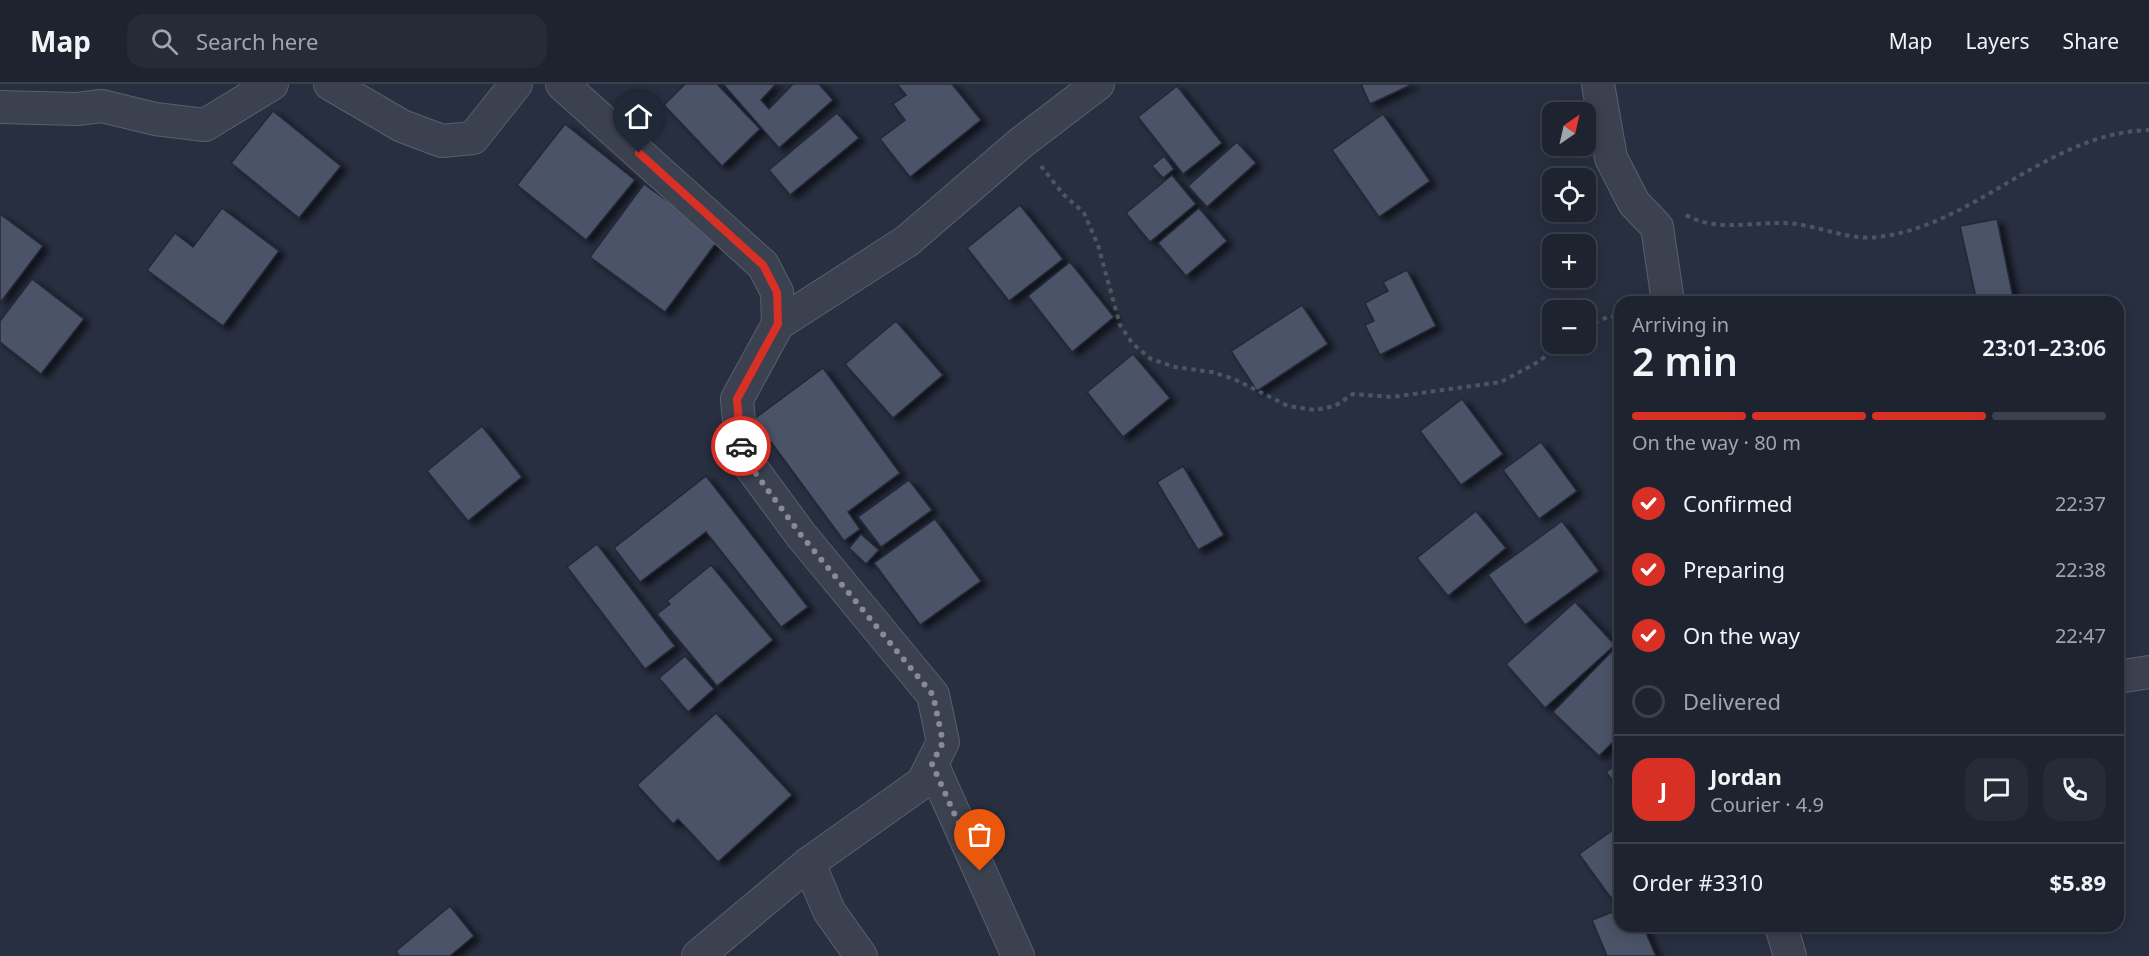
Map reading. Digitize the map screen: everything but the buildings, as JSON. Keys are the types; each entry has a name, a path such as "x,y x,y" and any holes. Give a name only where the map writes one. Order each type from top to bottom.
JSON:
{"street":[{"path":"0,107 77,109 102,106 155,119 205,125 272,84"},
{"path":"330,84 402,126 442,141 473,138 516,84"},
{"path":"698,956 810,863 923,782 943,742 933,695 801,535 742,455 737,399 778,324 908,241 1023,142 1098,84"},
{"path":"1598,84 1611,158 1634,203 1657,226 1667,296"},
{"path":"572,86 763,265 777,292 778,324"},
{"path":"2124,676 2149,672"},
{"path":"932,764 1018,956"},
{"path":"810,863 830,911 861,956"},
{"path":"1783,932 1790,956"}],"path":[{"path":"1680,211 1688,217 1731,226 1762,222 1800,224 1837,233 1878,237 1919,228 1977,200 2044,160 2082,144 2131,131 2149,130"},
{"path":"1023,142 1063,194 1084,213 1098,245 1120,325 1132,343 1151,358 1175,367 1212,372 1234,379 1288,406 1315,410 1335,406 1353,394 1392,397 1501,382 1548,354"},
{"path":"1596,322 1610,316 1614,317"}],"way so far":[{"path":"741,446 742,455 801,535 933,695 943,742 932,764 980,871"}],"route":[{"path":"639,153 763,265 777,292 778,324 737,399 741,446"}]}
